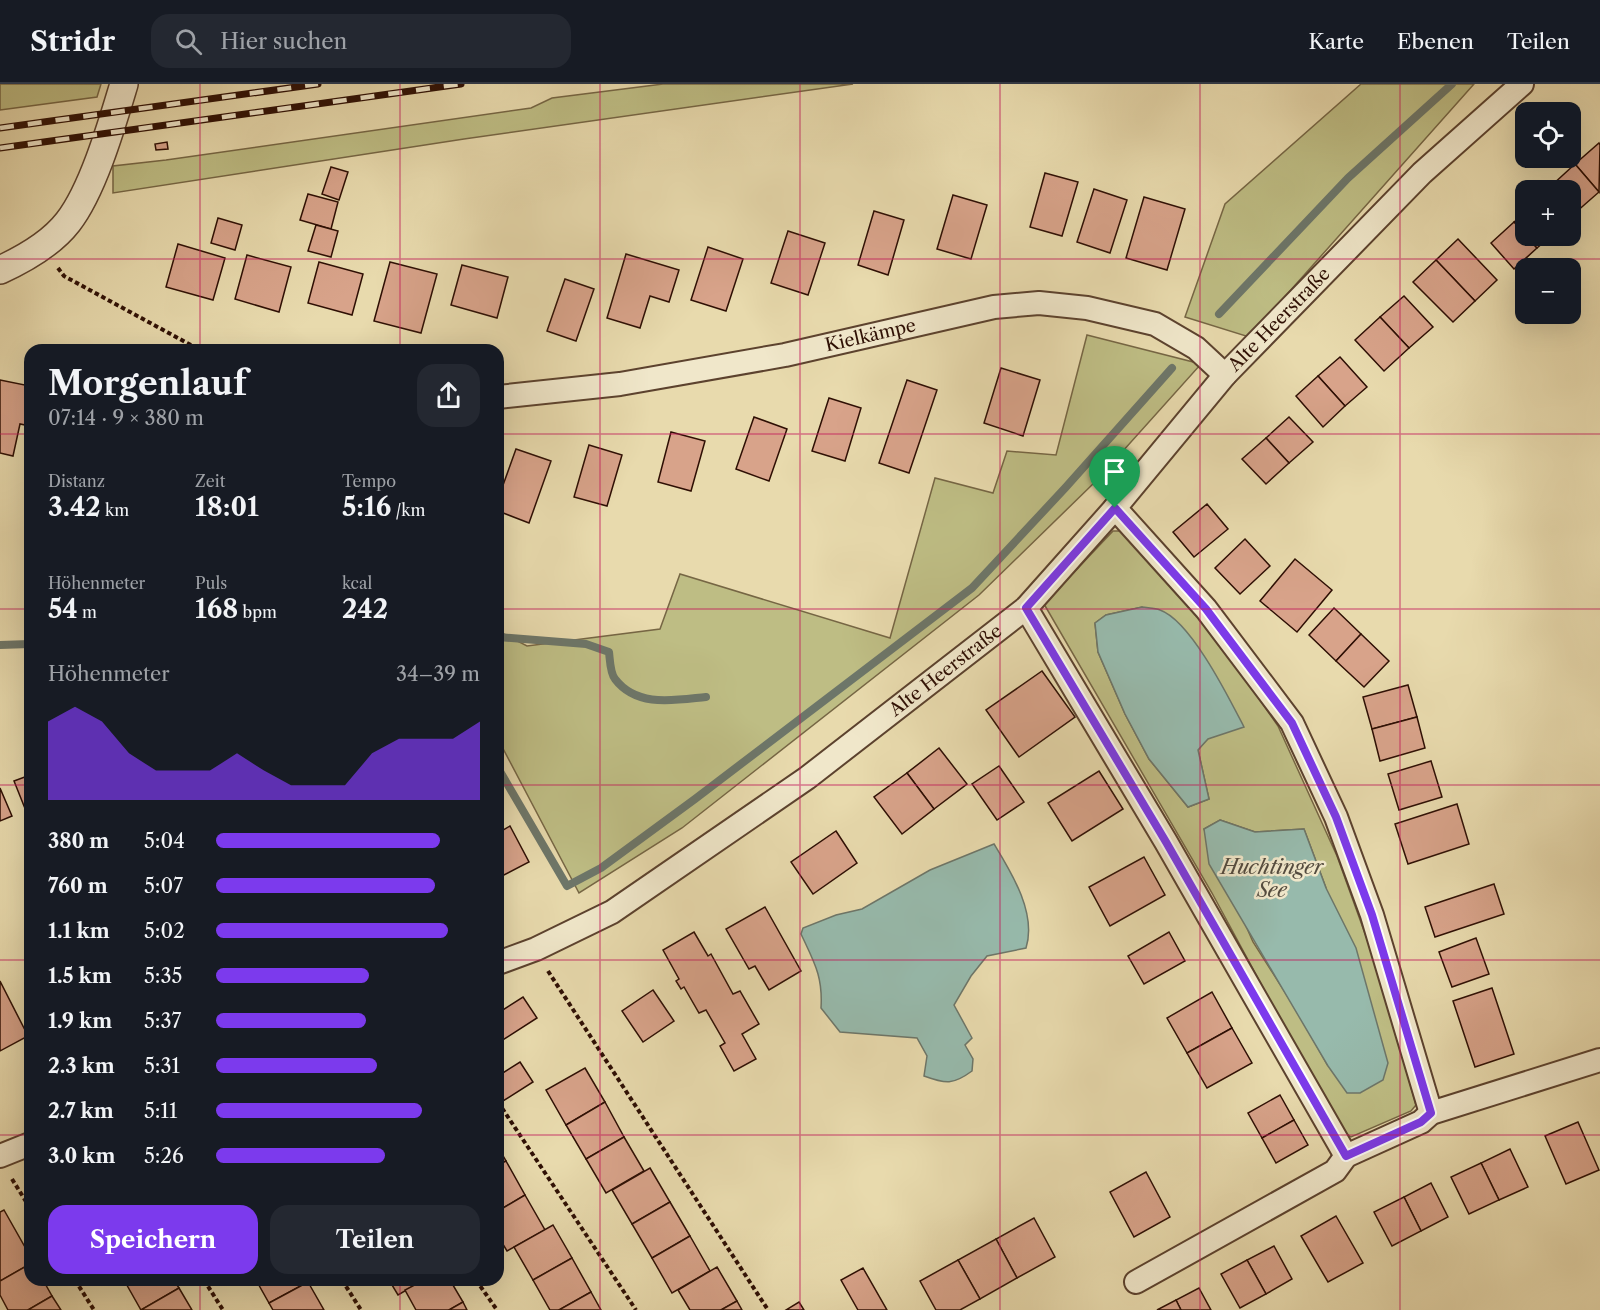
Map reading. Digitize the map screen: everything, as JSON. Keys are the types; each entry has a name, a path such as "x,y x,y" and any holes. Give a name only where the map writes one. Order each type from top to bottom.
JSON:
{"street":[{"path":"0,270 22,260 40,248 67,224 81,203 124,84"},
{"name":"Alte Heerstraße","path":"504,961 536,949 612,912 807,778 1026,608 1115,508 1225,375 1422,173 1522,84"},
{"name":"Kielkämpe","path":"504,396 620,384 773,357 994,307 1039,303 1087,308 1155,324 1196,348 1225,375"},
{"path":"1115,508 1206,609 1292,723 1336,817 1372,915 1431,1113"},
{"path":"1026,608 1166,842 1346,1156"},
{"path":"1136,1282 1335,1171 1346,1156 1421,1122 1431,1113 1600,1060"},
{"path":"3,1163 24,1148"}],"path":[{"path":"64,276 189,344"},
{"path":"536,949 768,1310"},
{"path":"504,1111 636,1310"},
{"path":"3,1163 24,1198"},
{"path":"79,1286 94,1310"},
{"path":"208,1286 223,1310"},
{"path":"346,1286 361,1310"},
{"path":"481,1286 497,1310"}],"shaded area":[{"path":"0,84 101,84 97,97 0,110"},
{"path":"663,84 853,84 464,139 113,193 113,166 531,108 552,98"},
{"path":"1361,84 1474,84 1249,337 1185,317 1225,204"},
{"path":"1087,335 1201,364 1096,481 979,595 682,828 579,893 504,750 504,634 527,646 660,629 680,574 890,638 935,478 993,493 1007,451 1056,455"},
{"path":"1113,531 1123,531 1228,654 1278,726 1337,856 1376,964 1416,1105 1411,1111 1351,1137 1338,1127 1212,893 1044,604","holes":["1142,607 1207,739 1198,750 1209,799 1188,807 1149,759 1125,714 1098,652 1095,623 1106,615","1220,820 1255,832 1304,829 1326,888 1328,1066 1297,1011 1253,942 1204,829"]}],"water":[{"path":"1142,607 1160,610 1172,617 1184,629 1208,662 1244,727 1208,739 1198,750 1209,799 1188,807 1149,759 1125,714 1098,652 1095,623 1106,615"},
{"name":"Huchtinger See","path":"1220,820 1255,832 1304,829 1326,888 1356,948 1388,1063 1383,1080 1360,1093 1347,1093 1328,1066 1209,864 1204,829"},
{"path":"994,844 1008,867 1025,907 1028,921 1026,948 987,956 971,976 954,1005 972,1038 965,1045 973,1059 972,1071 954,1081 938,1081 924,1076 927,1056 917,1038 840,1032 821,1008 819,978 814,961 801,934 803,928 836,915 862,909 930,870"}],"building":[{"path":"167,142 168,149 156,150 155,144"},
{"path":"1599,143 1599,192 1578,168 1581,168 1581,159"},
{"path":"331,167 348,172 339,200 322,194"},
{"path":"1571,168 1578,168 1599,192 1581,208 1581,180 1558,180"},
{"path":"1045,173 1078,182 1062,236 1030,227"},
{"path":"1094,189 1127,200 1110,253 1077,242"},
{"path":"308,194 338,202 331,229 300,220"},
{"path":"953,195 987,205 971,259 937,249"},
{"path":"1144,197 1185,209 1167,270 1126,258"},
{"path":"874,211 904,220 888,275 858,265"},
{"path":"218,218 242,225 235,250 211,243"},
{"path":"1514,222 1515,246 1535,246 1537,248 1526,258 1515,258 1514,269 1491,243"},
{"path":"316,225 338,231 331,257 308,251"},
{"path":"788,231 825,243 808,295 771,283"},
{"path":"1458,239 1497,280 1475,301 1436,260"},
{"path":"178,244 225,258 213,300 166,287"},
{"path":"708,247 743,259 726,311 691,300"},
{"path":"626,254 679,270 669,302 650,296 640,328 607,318"},
{"path":"247,255 291,267 279,312 235,299"},
{"path":"1436,260 1475,301 1453,322 1413,282"},
{"path":"319,262 363,274 352,315 308,303"},
{"path":"390,262 437,274 421,333 374,321"},
{"path":"462,265 508,277 497,318 451,305"},
{"path":"565,279 594,289 576,341 547,331"},
{"path":"1404,296 1433,327 1409,348 1380,317"},
{"path":"1380,317 1409,348 1384,371 1355,340"},
{"path":"1340,357 1367,387 1345,406 1318,376"},
{"path":"1001,368 1040,380 1023,436 984,423"},
{"path":"1318,376 1345,406 1323,427 1296,396"},
{"path":"0,380 24,385 24,425 20,424 13,456 0,453"},
{"path":"907,380 937,390 909,473 879,463"},
{"path":"829,398 861,408 845,461 812,451"},
{"path":"754,417 787,429 769,481 736,469"},
{"path":"1289,417 1313,442 1289,463 1266,438"},
{"path":"671,432 705,441 691,491 658,482"},
{"path":"1266,438 1289,463 1266,484 1242,459"},
{"path":"589,445 622,455 607,506 574,497"},
{"path":"516,449 551,461 529,523 504,513 504,482"},
{"path":"1207,504 1228,529 1194,557 1173,532"},
{"path":"1245,539 1270,566 1240,594 1215,568"},
{"path":"1295,559 1332,590 1297,632 1260,601"},
{"path":"1334,608 1361,634 1336,661 1309,635"},
{"path":"1361,634 1389,661 1364,687 1336,661"},
{"path":"1042,671 1075,717 1019,757 986,710"},
{"path":"1408,685 1417,717 1372,729 1363,697"},
{"path":"1417,717 1425,748 1380,761 1372,729"},
{"path":"939,748 967,784 934,809 907,773"},
{"path":"1431,761 1442,797 1399,810 1388,774"},
{"path":"999,766 1024,802 997,820 972,784"},
{"path":"1099,771 1123,809 1072,841 1048,803"},
{"path":"907,773 934,809 902,834 874,797"},
{"path":"24,777 24,806 14,781"},
{"path":"0,788 12,816 0,821"},
{"path":"1457,804 1469,844 1408,864 1395,824"},
{"path":"510,826 529,862 504,875 504,830"},
{"path":"836,831 857,863 813,894 791,862"},
{"path":"1144,857 1165,895 1110,926 1089,887"},
{"path":"1494,884 1504,914 1435,937 1425,907"},
{"path":"765,907 801,971 769,990 755,966 749,969 726,929"},
{"path":"694,932 708,956 711,954 733,994 740,991 759,1024 742,1034 756,1059 734,1071 720,1046 725,1043 706,1010 699,1013 684,987 681,989 676,981 679,979 663,950"},
{"path":"1169,932 1185,961 1144,984 1128,956"},
{"path":"1476,938 1489,974 1452,987 1439,952"},
{"path":"0,981 24,1028 24,1038 0,1051"},
{"path":"1492,988 1514,1054 1475,1067 1453,1001"},
{"path":"653,990 674,1021 643,1042 622,1011"},
{"path":"1212,992 1232,1028 1187,1053 1167,1018"},
{"path":"523,997 537,1018 504,1039 504,1009"},
{"path":"1232,1028 1252,1063 1207,1088 1187,1053"},
{"path":"520,1062 533,1082 504,1100 504,1072"},
{"path":"585,1068 605,1102 566,1125 546,1090"},
{"path":"1280,1095 1294,1120 1262,1138 1248,1113"},
{"path":"605,1102 624,1137 586,1159 566,1125"},
{"path":"1294,1120 1308,1145 1276,1163 1262,1138"},
{"path":"1578,1122 1599,1170 1566,1184 1545,1136"},
{"path":"624,1137 644,1171 606,1193 586,1159"},
{"path":"1510,1149 1528,1187 1499,1200 1481,1163"},
{"path":"506,1161 525,1195 504,1207 504,1162"},
{"path":"1481,1163 1499,1200 1469,1214 1451,1177"},
{"path":"650,1168 670,1202 632,1224 612,1190"},
{"path":"1146,1172 1170,1217 1134,1237 1110,1192"},
{"path":"1431,1183 1448,1217 1421,1231 1404,1197"},
{"path":"525,1195 545,1230 507,1251 504,1246 504,1207"},
{"path":"1404,1197 1421,1231 1392,1246 1374,1212"},
{"path":"670,1202 690,1236 652,1258 632,1224"},
{"path":"4,1210 24,1245 24,1267 0,1281 0,1212"},
{"path":"1336,1216 1363,1263 1328,1282 1301,1236"},
{"path":"1034,1218 1055,1257 1017,1278 996,1239"},
{"path":"553,1225 572,1258 533,1280 514,1247"},
{"path":"690,1236 710,1271 672,1293 652,1258"},
{"path":"996,1239 1017,1278 980,1299 958,1260"},
{"path":"1274,1246 1292,1279 1266,1294 1247,1260"},
{"path":"572,1258 591,1292 559,1310 550,1310 533,1280"},
{"path":"958,1260 980,1299 960,1310 936,1310 920,1281"},
{"path":"1247,1260 1266,1294 1240,1308 1221,1274"},
{"path":"24,1267 24,1286 46,1286 52,1296 28,1310 8,1310 0,1295 0,1281"},
{"path":"717,1267 737,1301 721,1310 690,1310 678,1290"},
{"path":"863,1268 887,1310 858,1310 841,1280"},
{"path":"127,1286 178,1286 179,1288 141,1310"},
{"path":"259,1286 301,1286 269,1303"},
{"path":"301,1286 310,1286 324,1310 273,1310 269,1303"},
{"path":"393,1286 414,1286 398,1295"},
{"path":"413,1286 454,1286 463,1302 449,1310 416,1310 405,1290"},
{"path":"179,1288 192,1310 141,1310"},
{"path":"1199,1288 1211,1310 1181,1310 1176,1300"},
{"path":"591,1292 601,1310 559,1310"},
{"path":"52,1296 61,1310 28,1310"},
{"path":"1176,1300 1181,1310 1157,1310"},
{"path":"737,1301 742,1310 721,1310"},
{"path":"463,1302 467,1310 449,1310"},
{"path":"799,1302 804,1310 786,1310"}],"waterway":[{"path":"1219,314 1348,178 1452,84"},
{"path":"504,778 567,886 601,868 972,588 1172,368"},
{"path":"504,637 586,644 609,652 611,670 615,679 624,688 645,698 669,700 706,697"},
{"path":"0,645 24,644"}],"railway":[{"path":"0,128 318,84"},
{"path":"0,148 461,84"}],"route":[{"path":"1115,508 1206,609 1292,723 1336,817 1372,915 1431,1113 1421,1122 1346,1156 1166,842 1026,608 1115,508"}]}
